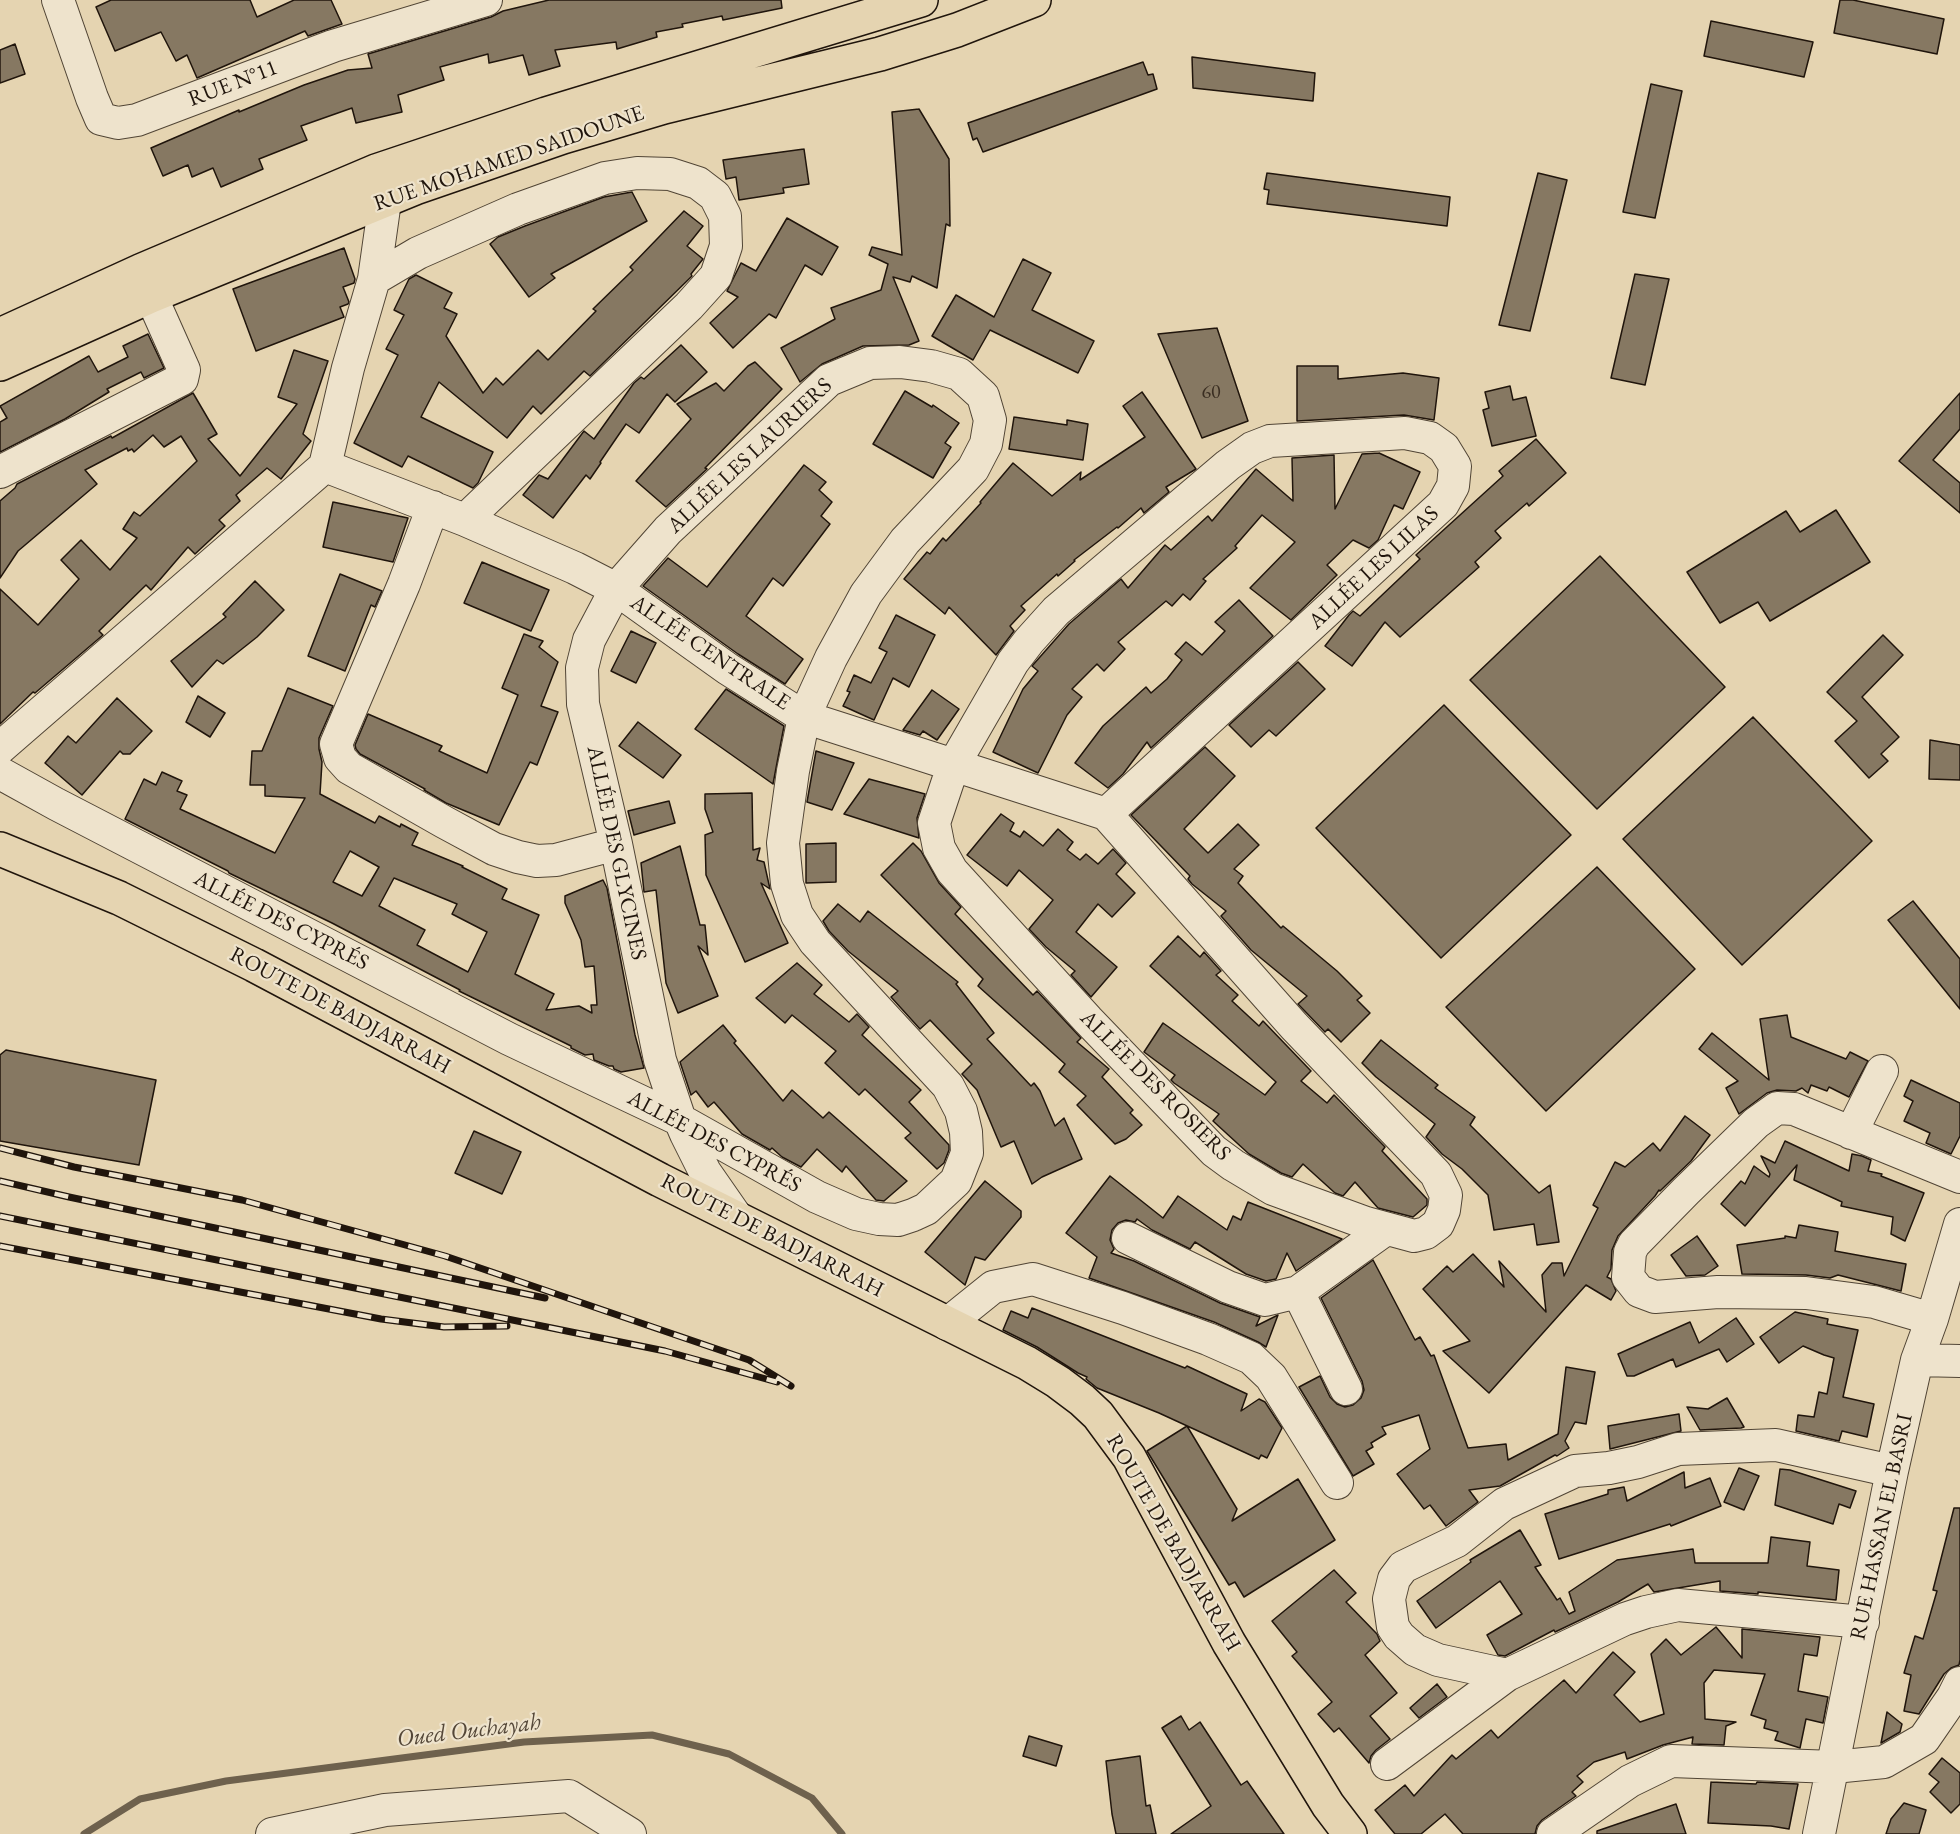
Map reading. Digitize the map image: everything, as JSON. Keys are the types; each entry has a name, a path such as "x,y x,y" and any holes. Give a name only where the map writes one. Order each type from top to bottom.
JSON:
{"main road":[{"name":"RUE MOHAMED SAIDOUNE","path":"0,364 151,296 380,186 546,114 921,0"},
{"name":"RUE MOHAMED SAIDOUNE","path":"0,335 140,271 380,186 664,107 880,54 957,30 1034,0"},
{"name":"ROUTE DE BADJARRAH","path":"0,849 119,898 246,961 596,1147 1027,1363 1058,1382 1082,1400 1113,1433 1129,1457 1229,1643 1328,1805 1350,1834"}],"street":[{"name":"RUE N°11","path":"58,0 101,119 118,123 137,120 333,46 486,0"},
{"path":"374,279 418,253 519,209 605,178 637,173 670,174 698,183 715,196 725,216 726,246 716,276 689,306 465,520"},
{"path":"0,748 324,466 348,368 374,279 380,186"},
{"path":"0,472 182,379 184,370 151,296"},
{"name":"ALLÉE LES LAURIERS","path":"616,589 668,530 828,380 870,363 890,362 931,366 958,374 983,396 990,420 986,444 973,469 905,541 866,594 831,658 804,717"},
{"name":"ALLÉE LES LILAS","path":"952,766 1013,662 1056,611 1228,465 1252,448 1270,441 1405,433 1430,438 1444,448 1455,466 1454,486 1443,504 1106,814"},
{"name":"ALLÉE CENTRALE","path":"324,466 465,520 575,568 616,589 728,669 804,717 1106,814"},
{"path":"433,507 404,584 336,744 340,758 349,768 444,822 494,849 518,857 537,861 556,860 616,844"},
{"name":"ALLÉE DES GLYCINES","path":"616,589 589,640 582,668 585,710 616,844 660,1060 680,1120 705,1172 737,1218"},
{"name":"ALLÉE DES CYPRÉS","path":"0,772 108,831 509,1039 680,1120 818,1197 856,1215 898,1220 926,1209 942,1197 956,1181 967,1153 966,1132 961,1111 948,1086 815,942 797,915 787,884 783,843 793,771 804,717"},
{"name":"ALLÉE DES ROSIERS","path":"952,766 934,824 939,848 952,871 1088,1020 1214,1151 1273,1189 1322,1209 1414,1236 1426,1233 1438,1224 1444,1210 1446,1195 1436,1174 1294,1026 1106,814"},
{"path":"1851,1133 1882,1071"},
{"path":"1932,1319 1874,1302 1806,1293 1718,1292 1655,1297 1639,1291 1628,1277 1630,1252 1634,1244 1756,1123 1777,1108 1794,1109 1960,1177"},
{"name":"RUE HASSAN EL BASRI","path":"1819,1834 1892,1471 1917,1360 1932,1319 1960,1224"},
{"path":"1128,1238 1228,1287 1265,1300 1298,1292 1386,1229"},
{"path":"947,1324 993,1287 1033,1279 1113,1304 1208,1339 1251,1358 1272,1377 1337,1483"},
{"path":"1298,1292 1346,1389"},
{"path":"1917,1360 1960,1361"},
{"path":"1507,1675 1438,1660 1415,1650 1399,1636 1393,1627 1389,1599 1394,1579 1403,1568 1457,1541 1504,1504 1575,1471 1628,1464 1678,1449 1776,1445 1892,1471"},
{"path":"1387,1764 1507,1675 1625,1619 1678,1605 1863,1622"},
{"path":"1553,1834 1630,1781 1671,1761 1834,1767 1884,1762 1924,1739 1960,1683"},
{"path":"272,1834 385,1810 569,1796 630,1834"}],"building":[{"path":"111,0 250,0 257,17 294,0 331,0 342,24 308,36 305,31 197,78 187,55 176,61 161,32 115,51 96,7"},
{"path":"549,0 781,0 782,8 723,20 722,16 682,24 683,27 656,32 657,37 617,49 616,42 555,50 560,66 529,75 523,55 489,63 488,54 440,67 444,80 398,95 402,112 356,123 352,108 301,126 307,140 259,159 263,169 221,187 213,168 192,177 188,165 163,176 151,148 304,85 348,70 372,68 368,54 491,17 503,11"},
{"path":"1840,0 1853,0 1944,19 1937,54 1834,33"},
{"path":"1711,21 1813,42 1804,77 1704,56"},
{"path":"15,44 25,74 0,83 0,50"},
{"path":"1192,57 1315,73 1313,101 1193,88"},
{"path":"1143,62 1148,75 1153,74 1157,89 983,152 977,138 973,140 968,123"},
{"path":"1651,84 1682,91 1655,218 1623,212"},
{"path":"919,109 949,159 950,226 946,224 937,288 912,276 910,282 893,277 919,341 909,345 863,346 822,364 800,382 781,348 835,319 831,308 881,290 888,264 869,255 872,247 902,255 892,112"},
{"path":"804,149 809,184 783,188 784,193 739,200 736,177 726,179 723,160"},
{"path":"1267,173 1450,197 1447,226 1267,204 1269,190 1264,189"},
{"path":"1538,173 1567,180 1530,331 1499,325"},
{"path":"632,192 647,221 551,274 555,278 529,297 490,244 498,237 604,197"},
{"path":"684,211 703,226 687,246 703,259 691,274 692,276 590,376 584,371 541,414 533,406 507,438 439,382 421,417 493,452 478,483 473,488 408,456 402,467 354,443 398,355 386,349 404,315 394,310 409,279 416,275 452,293 444,308 457,314 446,336 483,393 496,378 503,385 538,350 548,360 596,311 593,309 633,270 630,267"},
{"path":"787,218 838,247 822,275 805,265 776,318 769,314 733,348 710,323 738,297 727,291 741,263 756,271"},
{"path":"344,248 355,279 354,283 343,287 349,302 340,307 344,317 256,351 233,289"},
{"path":"1023,259 1051,273 1032,310 1094,341 1078,373 990,330 973,360 932,336 956,295 994,317"},
{"path":"1635,274 1669,279 1645,385 1611,378"},
{"path":"1217,328 1248,421 1202,438 1158,334"},
{"path":"148,334 164,368 144,378 141,372 107,389 109,392 65,419 0,452 0,422 7,418 0,406 89,356 98,372 128,357 123,346"},
{"path":"681,345 707,372 675,402 667,394 639,433 626,424 590,479 586,475 553,518 523,495 539,475 548,479 584,431 594,439 634,383 641,377 644,379"},
{"path":"294,350 328,361 303,434 311,441 281,479 267,468 236,495 240,501 219,520 225,526 195,554 188,547 151,590 146,585 99,631 103,635 35,693 33,692 0,724 0,589 38,625 79,579 61,560 81,540 110,570 137,538 123,529 134,512 140,516 197,461 181,436 164,447 153,435 134,452 132,449 128,451 127,448 85,470 97,484 18,551 0,578 0,501 17,484 111,436 112,438 193,393 217,434 208,439 240,476 297,404 278,397"},
{"path":"755,362 782,389 705,468 707,469 666,507 636,481 691,419 677,404 716,383 724,391 748,366"},
{"path":"1297,366 1338,366 1338,379 1403,373 1439,378 1434,420 1404,415 1297,421"},
{"path":"1510,386 1513,400 1526,397 1536,436 1492,446 1483,410 1489,408 1485,392"},
{"path":"905,391 932,407 933,405 959,423 945,443 951,447 933,478 873,444"},
{"path":"1142,392 1196,469 1166,487 1169,492 1144,513 1141,508 1074,560 1021,606 1025,610 1010,626 1014,631 996,655 949,607 945,614 904,579 927,552 930,554 943,538 946,541 1013,463 1052,496 1081,472 1080,480 1145,437 1123,406"},
{"path":"1960,393 1960,429 1933,460 1960,483 1960,513 1899,461"},
{"path":"1014,417 1067,425 1067,420 1088,424 1083,460 1009,449"},
{"path":"1536,439 1566,473 1529,506 1527,503 1495,531 1501,538 1475,562 1479,567 1400,637 1385,622 1352,666 1325,646 1353,611 1360,616 1420,559 1416,555 1503,476 1499,471"},
{"path":"1379,453 1420,472 1403,509 1394,505 1378,540 1369,548 1353,540 1327,565 1337,575 1291,620 1250,588 1295,542 1262,515 1235,546 1237,548 1203,579 1206,581 1190,600 1183,594 1172,606 1166,601 1118,642 1125,649 1104,671 1097,664 1072,689 1082,697 1067,715 1038,773 993,752 1023,689 1038,671 1032,666 1069,624 1121,579 1128,588 1165,545 1171,550 1208,516 1212,521 1256,469 1293,501 1292,458 1334,455 1335,509 1362,454"},
{"path":"804,465 826,482 819,490 832,502 821,516 830,524 783,586 773,578 746,616 803,659 785,684 738,654 643,586 668,558 707,587"},
{"path":"333,502 408,518 393,562 323,547"},
{"path":"1836,510 1870,562 1770,621 1758,602 1720,623 1687,572 1786,511 1800,532"},
{"path":"1600,556 1725,687 1597,809 1470,680"},
{"path":"482,562 549,590 531,631 464,603"},
{"path":"340,574 382,591 375,607 371,605 345,671 308,656"},
{"path":"255,581 284,610 257,637 223,664 217,660 192,687 171,661 226,617 223,614"},
{"path":"1239,600 1273,636 1151,748 1147,742 1123,774 1108,788 1075,763 1103,726 1146,687 1151,693 1167,679 1182,660 1175,654 1186,642 1202,655 1225,631 1215,622"},
{"path":"896,615 935,635 909,687 893,678 874,720 843,706 850,692 847,691 854,675 871,683 887,652 879,648"},
{"path":"631,631 656,643 636,683 611,671"},
{"path":"524,634 543,641 539,647 558,662 541,706 558,712 537,765 530,762 499,825 446,803 360,754 356,749 355,745 368,714 442,746 439,751 487,773 518,695 502,688"},
{"path":"1883,635 1903,655 1862,697 1899,737 1881,754 1888,761 1869,778 1835,741 1857,721 1827,692"},
{"path":"1298,662 1325,689 1276,736 1269,730 1251,747 1229,725"},
{"path":"288,688 333,706 319,738 322,762 320,794 375,823 379,816 418,833 412,845 463,866 507,889 502,899 539,915 515,974 554,994 546,1010 579,1006 592,1013 591,1005 597,1005 594,966 585,967 581,940 565,903 565,896 603,880 607,888 635,1035 644,1068 621,1072 613,1066 594,1060 593,1054 585,1055 571,1048 332,923 125,819 144,779 156,785 162,772 182,781 177,791 187,795 180,809 275,853 305,798 265,796 265,785 250,785 252,751 262,751","holes":["350,851 379,867 362,896 333,882","394,878 457,904 452,914 487,932 468,972 417,945 425,930 379,906"]},
{"path":"726,689 784,726 773,784 695,729"},
{"path":"932,690 959,709 937,740 923,731 920,735 903,730"},
{"path":"198,696 225,713 210,737 186,722"},
{"path":"117,698 152,731 130,754 123,754 120,751 82,795 45,763 68,736 76,743"},
{"path":"1444,705 1571,835 1441,958 1316,828"},
{"path":"1753,717 1872,841 1742,965 1623,839"},
{"path":"638,722 681,755 663,778 619,746"},
{"path":"1930,740 1960,745 1960,780 1929,779"},
{"path":"1205,747 1235,776 1184,829 1208,853 1238,824 1259,845 1234,869 1243,876 1238,883 1281,928 1283,926 1337,971 1362,996 1357,1000 1370,1013 1341,1042 1328,1029 1325,1032 1298,1004 1307,996 1251,950 1221,916 1226,911 1192,884 1188,879 1190,876 1131,815"},
{"path":"816,751 854,763 832,810 807,802"},
{"path":"869,779 925,794 917,818 919,838 844,814"},
{"path":"752,793 753,850 760,848 757,860 764,862 770,889 761,883 788,943 745,962 706,875 705,835 713,832 705,809 705,794"},
{"path":"669,801 675,823 634,835 628,811"},
{"path":"1001,814 1014,823 1010,831 1020,837 1024,831 1043,846 1058,829 1073,842 1067,850 1080,860 1086,854 1098,864 1113,849 1126,863 1116,874 1135,893 1112,917 1098,904 1076,932 1117,967 1091,997 1071,975 1075,971 1046,947 1029,929 1053,900 1019,870 1007,886 967,855"},
{"path":"836,843 836,882 806,883 806,844"},
{"path":"913,843 921,851 939,883 961,907 955,914 1033,995 1037,991 1081,1038 1077,1042 1109,1069 1102,1077 1133,1110 1130,1113 1142,1125 1126,1139 1115,1144 1077,1105 1086,1096 1059,1072 1065,1064 978,986 983,979 881,875"},
{"path":"680,846 700,925 705,925 708,955 698,946 718,996 678,1013 666,983 656,890 644,892 641,863"},
{"path":"1597,867 1695,969 1546,1111 1446,1007"},
{"path":"1913,901 1960,959 1960,1009 1888,920"},
{"path":"838,904 860,922 868,911 958,982 956,984 994,1033 987,1039 1031,1086 1034,1083 1040,1091 1055,1126 1064,1118 1082,1159 1032,1184 1014,1141 1001,1147 977,1090 962,1074 972,1064 930,1020 920,1029 891,997 898,991 848,951 829,931 823,921"},
{"path":"1178,936 1200,957 1204,952 1221,971 1216,975 1238,995 1232,1001 1259,1026 1263,1021 1311,1071 1301,1081 1327,1103 1334,1095 1385,1147 1382,1151 1427,1199 1427,1205 1413,1217 1378,1208 1355,1182 1343,1196 1335,1193 1303,1164 1292,1177 1281,1173 1249,1154 1213,1121 1219,1114 1174,1083 1171,1080 1175,1075 1144,1052 1163,1023 1265,1095 1276,1082 1150,966"},
{"path":"797,963 822,985 814,994 849,1022 857,1014 869,1027 862,1035 921,1090 909,1102 949,1145 944,1163 937,1169 905,1138 911,1133 865,1089 859,1095 825,1063 836,1051 792,1015 785,1023 756,998"},
{"path":"1787,1015 1791,1037 1846,1059 1850,1052 1868,1061 1849,1097 1829,1087 1827,1091 1811,1085 1808,1093 1802,1088 1796,1091 1777,1090 1767,1093 1739,1114 1726,1088 1738,1081 1699,1049 1712,1033 1769,1080 1760,1019"},
{"path":"723,1025 736,1041 734,1043 783,1101 792,1090 823,1118 829,1112 907,1181 884,1201 876,1200 846,1166 842,1172 817,1149 801,1167 782,1157 772,1148 770,1150 742,1134 714,1102 708,1107 696,1091 691,1095 680,1062"},
{"path":"1381,1040 1438,1085 1435,1088 1475,1117 1470,1125 1539,1193 1550,1185 1559,1242 1537,1245 1534,1224 1494,1230 1488,1195 1426,1137 1435,1124 1362,1063"},
{"path":"6,1050 156,1080 139,1165 0,1141 0,1055"},
{"path":"1911,1080 1960,1103 1960,1136 1951,1154 1926,1143 1930,1133 1904,1121 1913,1101 1904,1096"},
{"path":"1685,1116 1710,1135 1691,1161 1659,1190 1618,1236 1612,1250 1611,1269 1607,1277 1611,1279 1616,1291 1611,1300 1586,1285 1489,1393 1443,1351 1470,1341 1423,1289 1447,1266 1453,1272 1473,1254 1504,1287 1499,1261 1546,1312 1542,1275 1552,1263 1562,1263 1564,1276 1598,1208 1593,1205 1615,1162 1625,1167 1653,1143 1660,1151"},
{"path":"474,1131 521,1152 502,1194 455,1173"},
{"path":"1785,1141 1849,1171 1852,1154 1862,1156 1871,1160 1868,1171 1882,1174 1881,1176 1924,1193 1905,1241 1891,1234 1893,1217 1841,1206 1842,1202 1794,1180 1797,1165 1745,1226 1721,1204 1741,1181 1745,1184 1754,1166 1769,1177 1770,1174 1761,1156 1775,1163"},
{"path":"1110,1176 1163,1218 1178,1196 1227,1230 1233,1216 1241,1220 1248,1202 1342,1239 1296,1271 1287,1253 1276,1279 1266,1281 1246,1274 1195,1242 1190,1249 1152,1230 1137,1219 1135,1222 1126,1220 1118,1223 1112,1230 1110,1240 1114,1249 1111,1253 1134,1261 1220,1303 1260,1317 1256,1326 1278,1315 1266,1347 1214,1322 1089,1278 1097,1257 1066,1233"},
{"path":"985,1181 1021,1211 1021,1217 985,1260 975,1257 965,1285 925,1252"},
{"path":"1799,1225 1838,1232 1835,1251 1906,1264 1901,1291 1838,1275 1830,1278 1806,1275 1742,1274 1737,1245 1785,1238 1785,1236 1796,1238"},
{"path":"1697,1236 1718,1266 1705,1275 1686,1276 1671,1255"},
{"path":"1373,1260 1415,1340 1420,1337 1431,1356 1434,1355 1468,1448 1506,1444 1508,1460 1558,1434 1566,1367 1595,1372 1586,1424 1575,1422 1565,1441 1569,1448 1500,1486 1469,1490 1478,1502 1446,1526 1430,1505 1424,1509 1397,1474 1430,1449 1419,1415 1382,1427 1386,1434 1371,1443 1373,1447 1366,1451 1374,1464 1353,1476 1299,1387 1320,1376 1330,1397 1337,1404 1345,1407 1353,1405 1361,1398 1364,1390 1362,1381 1321,1298"},
{"path":"1032,1308 1185,1368 1187,1366 1247,1394 1241,1411 1259,1399 1265,1402 1282,1428 1267,1458 1261,1455 1259,1459 1159,1413 1097,1388 1086,1379 1087,1377 1003,1330 1011,1311 1028,1318"},
{"path":"1795,1312 1828,1319 1827,1324 1858,1330 1843,1397 1874,1404 1867,1437 1842,1431 1839,1441 1796,1431 1798,1415 1814,1417 1819,1392 1827,1394 1834,1358 1803,1346 1779,1363 1760,1337"},
{"path":"1736,1318 1754,1344 1727,1362 1719,1349 1676,1367 1673,1359 1634,1376 1627,1376 1618,1354 1690,1322 1699,1343"},
{"path":"1727,1398 1744,1427 1700,1430 1687,1407 1708,1409"},
{"path":"1679,1414 1681,1431 1610,1449 1608,1426"},
{"path":"1187,1426 1237,1509 1232,1521 1298,1479 1335,1540 1244,1597 1235,1582 1229,1585 1147,1451"},
{"path":"1739,1468 1759,1476 1744,1510 1724,1502"},
{"path":"1780,1469 1790,1470 1856,1491 1850,1508 1839,1504 1833,1524 1775,1505"},
{"path":"1684,1472 1685,1488 1710,1478 1721,1506 1671,1526 1670,1524 1559,1559 1545,1514 1608,1494 1608,1490 1624,1487 1627,1501"},
{"path":"1954,1508 1960,1508 1959,1665 1944,1674 1919,1714 1904,1711 1911,1675 1904,1673 1915,1636 1923,1639 1937,1591 1933,1590"},
{"path":"1520,1530 1541,1565 1535,1567 1557,1600 1560,1598 1569,1614 1575,1611 1569,1592 1617,1560 1693,1549 1695,1563 1768,1563 1771,1537 1810,1542 1807,1566 1839,1570 1836,1600 1758,1592 1758,1594 1720,1591 1720,1581 1654,1592 1648,1584 1618,1602 1555,1632 1554,1630 1505,1656 1498,1655 1487,1635 1522,1614 1500,1581 1436,1628 1417,1601 1471,1562 1470,1560"},
{"path":"1334,1570 1356,1593 1346,1602 1377,1634 1380,1641 1365,1655 1397,1693 1370,1716 1390,1739 1376,1750 1369,1763 1339,1728 1334,1732 1318,1714 1332,1702 1292,1656 1297,1652 1272,1621"},
{"path":"1716,1627 1742,1658 1742,1629 1820,1637 1817,1656 1804,1654 1798,1691 1828,1697 1823,1723 1806,1719 1800,1748 1775,1740 1778,1732 1764,1728 1766,1720 1751,1715 1765,1674 1714,1670 1704,1683 1705,1719 1736,1722 1726,1726 1724,1745 1692,1744 1693,1737 1663,1745 1627,1759 1625,1752 1594,1762 1577,1776 1583,1782 1572,1792 1576,1796 1542,1820 1535,1834 1463,1834 1445,1814 1421,1834 1395,1834 1375,1810 1405,1785 1414,1796 1452,1755 1456,1759 1491,1730 1498,1738 1564,1680 1576,1693 1613,1652 1635,1672 1614,1695 1640,1722 1664,1714 1651,1654 1666,1639 1681,1655"},
{"path":"1437,1684 1447,1697 1419,1718 1410,1708"},
{"path":"1887,1712 1902,1724 1900,1732 1881,1743"},
{"path":"1181,1716 1189,1730 1200,1722 1241,1785 1247,1781 1284,1834 1171,1834 1211,1806 1162,1728"},
{"path":"1029,1736 1062,1746 1056,1766 1023,1756"},
{"path":"1140,1756 1146,1806 1150,1805 1156,1834 1116,1834 1106,1761"},
{"path":"1942,1758 1960,1773 1960,1804 1951,1813 1930,1792 1939,1782 1929,1774"},
{"path":"1711,1782 1798,1784 1789,1829 1708,1823"},
{"path":"1904,1803 1926,1810 1919,1834 1886,1834 1891,1819"},
{"path":"1676,1804 1686,1834 1597,1834 1597,1831"}],"waterway":[{"name":"Oued Ouchayah","path":"84,1834 140,1799 226,1781 524,1742 652,1735 729,1754 812,1798 842,1834"}],"railway":[{"path":"0,1148 74,1167 242,1200 445,1256 749,1360 791,1386"},
{"path":"0,1181 545,1298"},
{"path":"0,1216 665,1351 777,1382"},
{"path":"0,1246 381,1319 444,1327 507,1326"}]}
